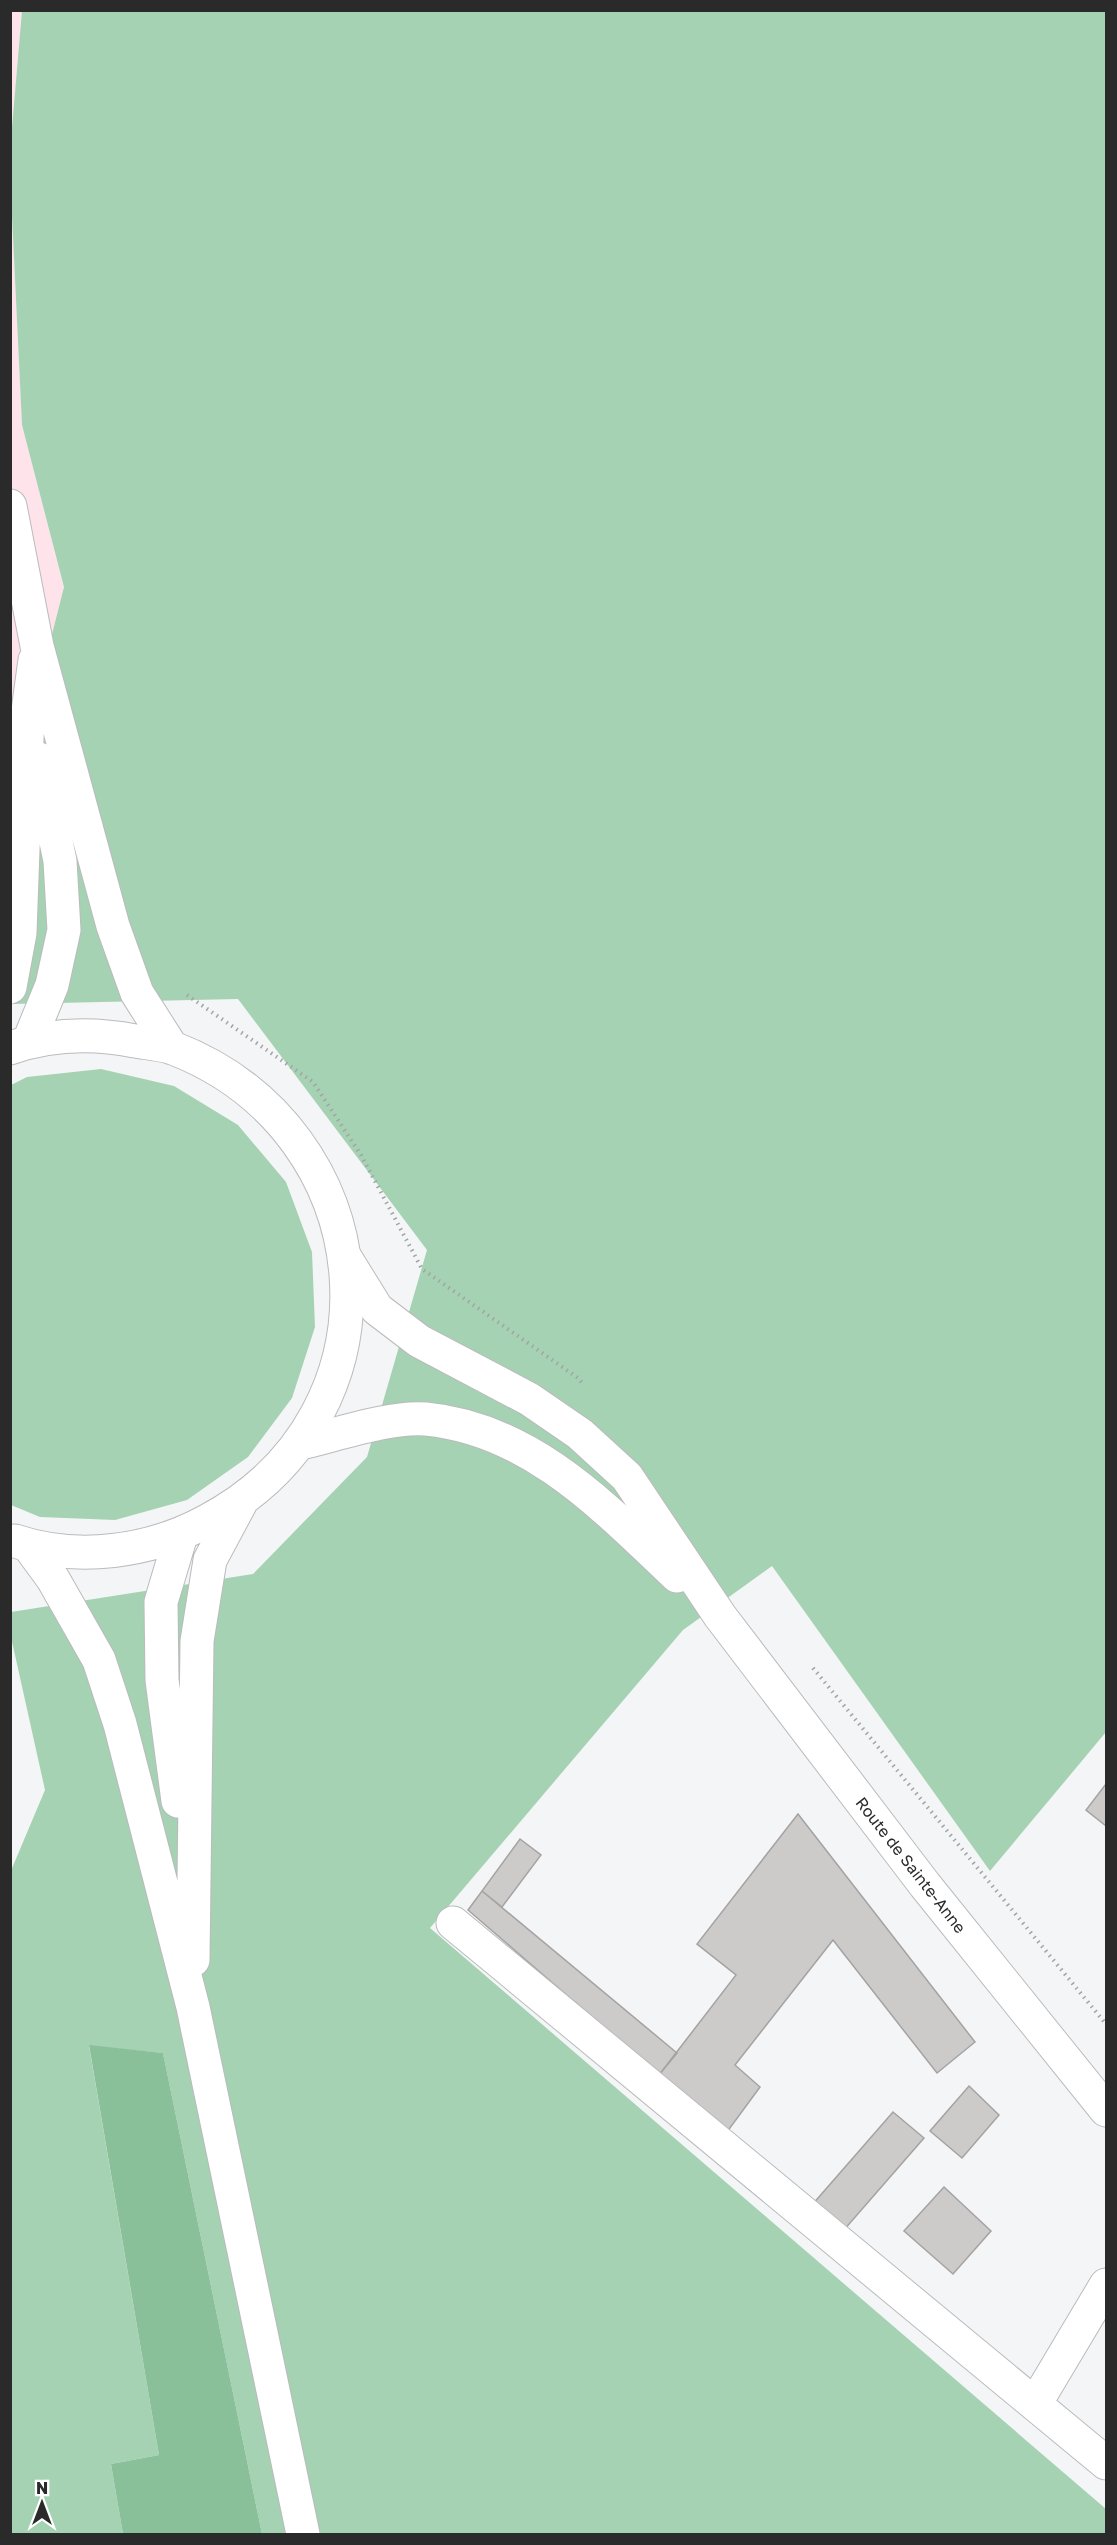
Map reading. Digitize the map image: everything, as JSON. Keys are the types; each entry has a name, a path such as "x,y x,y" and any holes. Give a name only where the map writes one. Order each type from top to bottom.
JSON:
{"main road":[{"path":"10,506 37,646 113,926 137,993 172,1048"},
{"path":"10,987 20,933 28,711 37,646"},
{"path":"20,1045 52,985 64,930 60,861 28,711"},
{"path":"19,1543 79,1552 131,1549 181,1535 240,1504 273,1476 301,1443 331,1386 346,1323 346,1259 327,1189 289,1128 236,1080 172,1048 101,1035 20,1045"},
{"name":"Route de Sainte-Anne","path":"346,1259 377,1309 419,1341 529,1399 580,1434 627,1478 720,1616 925,1885 1107,2110"},
{"name":"Route de Sainte-Anne","path":"301,1443 374,1425 424,1419 471,1428 537,1456 591,1494 720,1616"},
{"path":"193,2007 197,1641 210,1560 240,1504"},
{"path":"181,1535 161,1602 162,1680 193,1900"},
{"path":"19,1543 53,1579 99,1660 120,1724 193,2007 303,2535"},
{"path":"453,1923 1107,2463"},
{"path":"1035,2404 1107,2285"}],"shaded area":[{"path":"10,11 22,11 11,139"},
{"path":"10,174 22,425 64,587 11,796"}],"green space":[{"path":"22,11 1106,11 1106,1732 990,1871 772,1566 683,1630 430,1928 1106,2509 1106,2534 262,2534 163,2053 89,2046 159,2455 111,2464 123,2534 11,2534 10,1873 45,1790 11,1637 11,1612 253,1574 367,1457 427,1250 238,999 11,1004 11,796 64,587 22,425 10,174"},
{"path":"101,1069 174,1086 238,1125 286,1182 312,1252 315,1327 292,1398 248,1457 187,1500 115,1520 40,1517 11,1505 11,1085 27,1077"},
{"path":"89,2045 163,2053 262,2534 123,2534 111,2464 159,2455"}],"building":[{"path":"1106,1784 1106,1826 1086,1810"},
{"path":"798,1814 975,2042 937,2073 833,1940 735,2065 760,2087 727,2132 659,2075 736,1975 697,1944"},
{"path":"520,1839 541,1855 502,1907 482,1891"},
{"path":"482,1891 677,2053 659,2075 468,1910"},
{"path":"969,2086 999,2115 962,2158 930,2131"},
{"path":"893,2112 924,2138 843,2231 812,2205"},
{"path":"944,2187 991,2231 953,2274 904,2231"}]}
